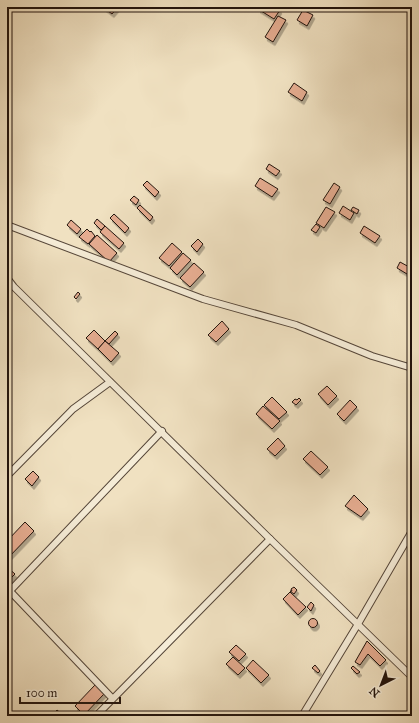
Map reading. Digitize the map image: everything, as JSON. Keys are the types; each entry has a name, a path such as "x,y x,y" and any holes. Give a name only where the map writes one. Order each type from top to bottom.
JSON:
{"street":[{"path":"7,225 203,299 296,325 372,356 412,368"},
{"path":"7,278 14,287 110,382 412,676"},
{"path":"7,476 73,409 110,382"},
{"path":"112,698 8,591 162,431"},
{"path":"302,716 412,531"},
{"path":"96,716 112,698 270,539"}],"building":[{"path":"103,7 118,7 112,14"},
{"path":"260,7 268,7 273,10 275,7 280,10 274,19 258,9"},
{"path":"303,10 313,15 307,26 297,20"},
{"path":"278,16 286,20 273,42 265,37"},
{"path":"294,83 307,92 302,101 288,92"},
{"path":"269,164 280,171 276,176 266,169"},
{"path":"260,178 278,189 272,197 255,186"},
{"path":"147,181 159,192 155,197 143,185"},
{"path":"334,183 340,187 330,204 323,200"},
{"path":"134,196 139,200 136,205 130,200"},
{"path":"140,205 153,217 150,221 137,208"},
{"path":"343,206 354,213 350,220 339,213"},
{"path":"326,207 335,212 324,228 316,223"},
{"path":"353,207 359,210 357,214 351,210"},
{"path":"114,214 129,228 125,233 110,218"},
{"path":"97,219 105,226 101,230 94,223"},
{"path":"71,220 81,229 77,234 67,225"},
{"path":"316,224 320,227 316,233 311,230"},
{"path":"105,226 124,243 119,249 100,232"},
{"path":"364,226 380,236 375,243 360,233"},
{"path":"87,229 95,236 88,244 79,237"},
{"path":"97,235 117,253 109,262 89,244"},
{"path":"198,239 203,244 197,252 191,246"},
{"path":"172,243 182,252 169,266 159,258"},
{"path":"183,253 191,260 177,275 170,268"},
{"path":"400,262 411,268 407,274 397,268"},
{"path":"194,263 204,272 190,287 180,278"},
{"path":"78,292 80,294 76,299 74,297"},
{"path":"222,321 229,329 216,342 208,335"},
{"path":"94,330 105,341 98,349 86,338"},
{"path":"115,331 118,334 109,344 105,341"},
{"path":"105,341 119,353 111,362 98,349"},
{"path":"327,386 337,396 328,405 318,394"},
{"path":"272,397 287,412 279,419 264,405"},
{"path":"299,398 301,400 296,405 292,402 295,399 297,400"},
{"path":"350,400 357,407 344,421 337,414"},
{"path":"263,406 280,421 272,429 256,414"},
{"path":"278,438 285,446 275,456 267,449"},
{"path":"311,451 328,467 320,475 303,459"},
{"path":"33,471 39,477 32,486 25,479"},
{"path":"354,495 368,509 361,517 345,506"},
{"path":"25,522 34,531 7,559 7,541"},
{"path":"7,567 15,574 9,580 7,578"},
{"path":"294,587 297,590 294,594 290,591 292,591 291,589"},
{"path":"290,592 306,607 298,615 283,599"},
{"path":"311,602 314,605 311,611 307,607"},
{"path":"311,619 315,619 317,623 315,627 311,627 309,625 309,621"},
{"path":"367,641 386,660 380,666 368,654 360,665 355,662"},
{"path":"236,645 246,654 239,661 229,652"},
{"path":"233,657 245,668 238,675 226,664"},
{"path":"253,660 269,675 261,683 246,668"},
{"path":"315,665 320,671 318,673 312,668"},
{"path":"353,666 360,672 357,674 351,668"},
{"path":"95,685 104,694 84,715 75,706"},
{"path":"57,710 64,716 51,716"},
{"path":"200,711 205,716 195,716"}]}
